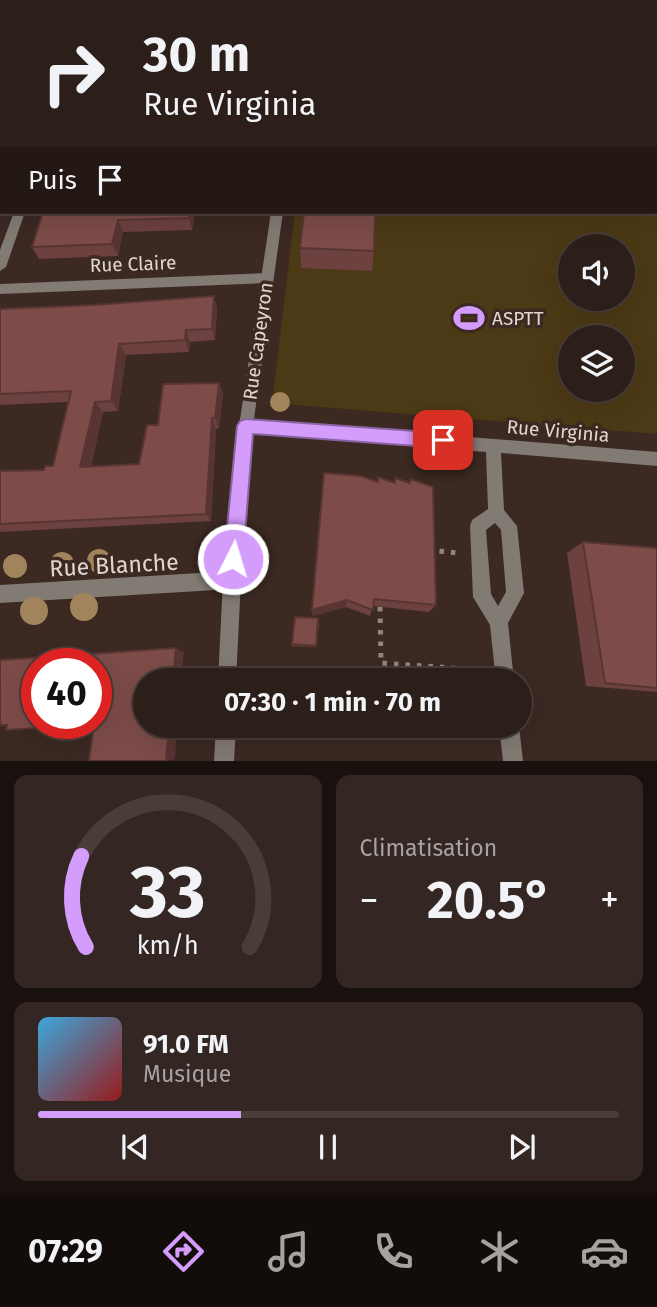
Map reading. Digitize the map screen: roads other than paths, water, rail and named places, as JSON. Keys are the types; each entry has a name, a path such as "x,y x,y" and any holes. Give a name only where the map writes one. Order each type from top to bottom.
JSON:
{"street":[{"path":"0,267 18,214"},
{"name":"Rue Capeyron","path":"228,668 232,580 246,426 277,214"},
{"name":"Rue Claire","path":"0,289 267,278"},
{"name":"Rue Virginia","path":"246,426 657,459"},
{"path":"493,445 496,513 509,526 515,593 499,622"},
{"path":"496,513 478,526 482,597 499,622 504,668"},
{"name":"Rue Blanche","path":"0,594 232,580"},
{"path":"224,761 225,738"},
{"path":"510,738 513,761"}],"place":[{"name":"ASPTT","path":"469,318"}]}
